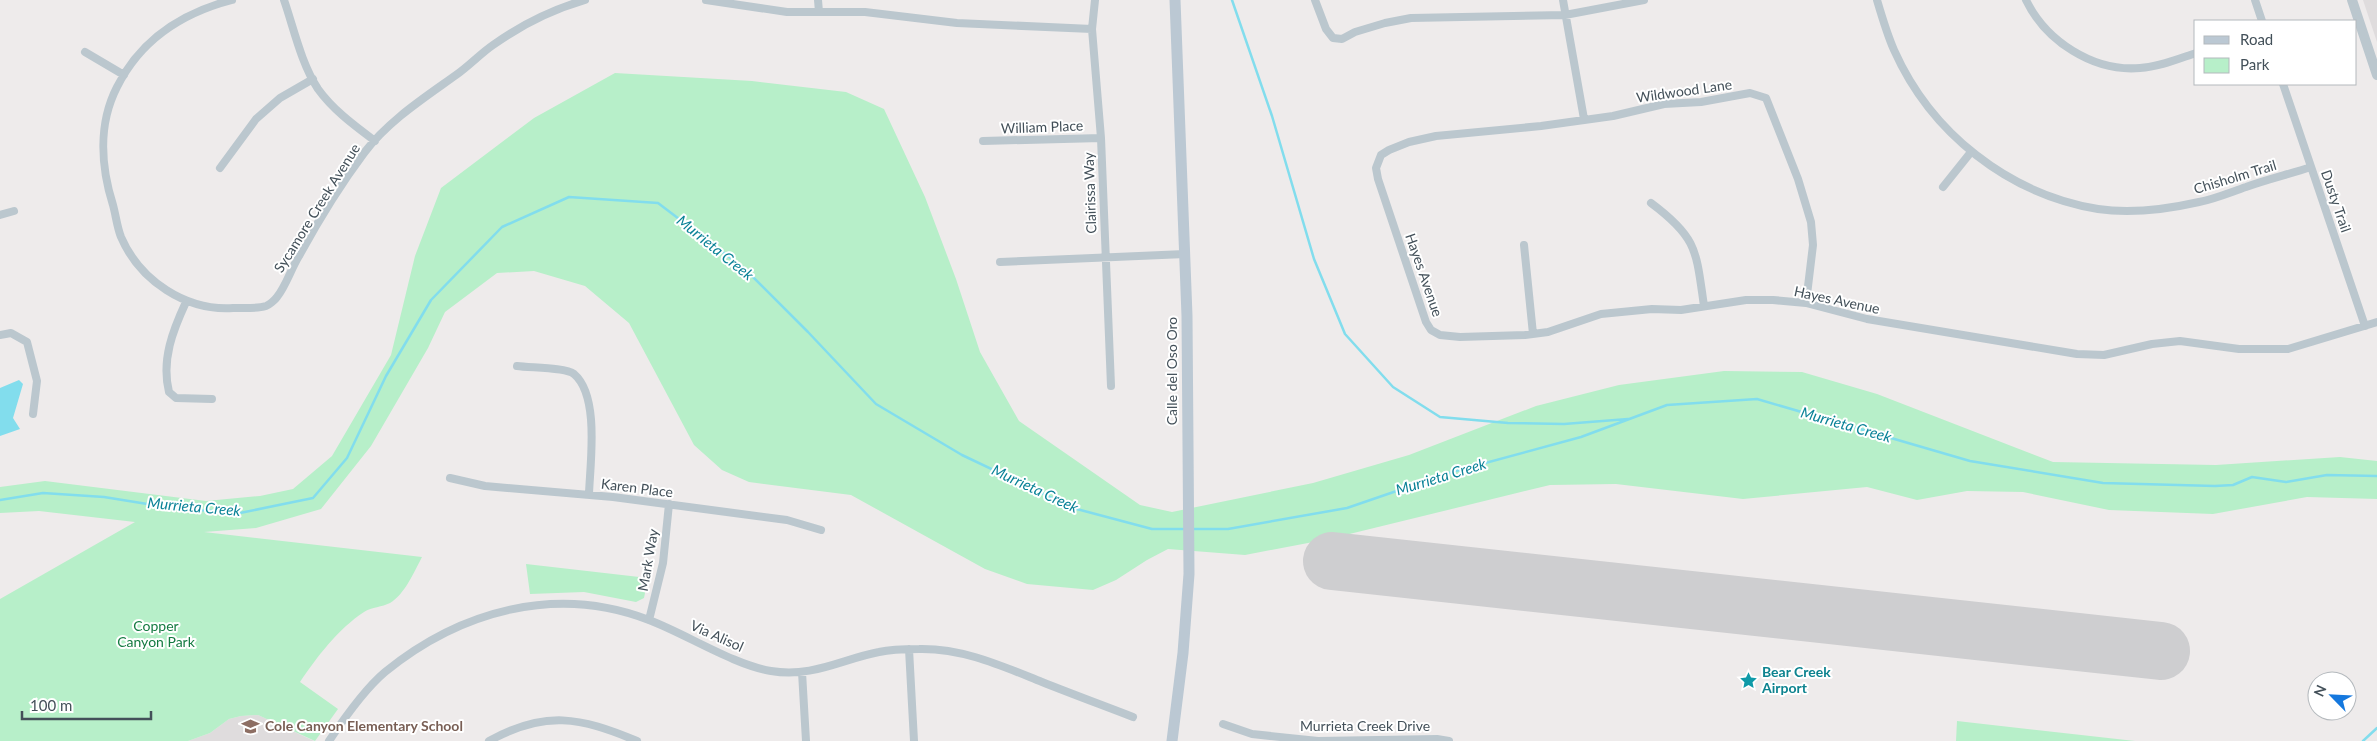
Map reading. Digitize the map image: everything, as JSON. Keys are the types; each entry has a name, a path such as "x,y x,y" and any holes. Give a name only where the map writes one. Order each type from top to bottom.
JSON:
{"main road":[{"name":"Calle del Oso Oro","path":"1172,741 1183,653 1189,574 1185,254 1175,0"}],"street":[{"name":"Sycamore Creek Avenue","path":"232,0 202,4 150,42 132,61 116,89 106,121 102,153 106,185 122,237 134,257 148,275 164,289 186,302 205,307 266,306 276,298 313,232 348,176 375,141 407,111 492,46 542,15 585,0"},
{"path":"284,0 307,69 319,90 341,115 375,141"},
{"path":"706,0 787,12 866,12 957,23 1013,27 1092,28"},
{"path":"818,0 819,12"},
{"name":"Clairissa Way","path":"1095,0 1092,28 1101,138 1111,386"},
{"path":"1315,0 1326,30 1333,38 1342,39 1355,32 1411,18 1566,15 1644,0"},
{"path":"1563,0 1584,119"},
{"name":"Chisholm Trail","path":"1877,0 1894,50 1910,81 1930,110 1971,152 2002,174 2032,189 2067,202 2099,209 2136,210 2201,202 2312,167"},
{"path":"2026,0 2046,30 2064,45 2089,59 2112,66 2139,68 2165,63 2194,54"},
{"path":"2255,0 2262,20"},
{"path":"2352,0 2377,75"},
{"path":"85,52 124,75"},
{"path":"220,168 256,118 280,98 313,80"},
{"name":"Dusty Trail","path":"2283,85 2365,326"},
{"name":"Wildwood Lane","path":"1376,168 1381,156 1389,150 1436,136 1541,126 1664,104 1701,102 1750,93 1766,98 1798,179 1811,222 1813,245 1806,303"},
{"name":"William Place","path":"983,141 1101,138"},
{"path":"1943,187 1971,152"},
{"name":"Hayes Avenue","path":"1376,168 1378,180 1421,309 1431,330 1440,335 1460,337 1533,334 1548,332 1601,314 1652,309 1681,310 1746,300 1806,303 1867,319 2077,354 2104,355 2152,344 2180,341 2239,349 2288,349 2377,322"},
{"path":"1651,203 1682,230 1691,244 1699,266 1704,306"},
{"path":"0,215 14,211"},
{"path":"1524,245 1533,334"},
{"path":"1000,262 1185,254"},
{"path":"186,302 171,337 166,360 169,392 176,398 212,399"},
{"path":"0,335 11,333 27,342 37,380 33,414"},
{"path":"517,366 565,370 574,374 581,383 589,404 592,421 589,494"},
{"name":"Karen Place","path":"450,478 485,486 589,494 787,520 821,530"},
{"name":"Mark Way","path":"649,620 663,563 669,504"},
{"name":"Via Alisol","path":"330,741 340,724 383,674 434,637 483,615 531,605 580,604 626,612 649,620 753,666 772,671 802,672 820,670 880,652 909,649 938,650 977,656 1132,717"},
{"path":"909,649 914,741"},
{"path":"802,672 806,741"},
{"path":"489,741 529,724 554,720 580,720 637,741"},
{"name":"Murrieta Creek Drive","path":"1223,724 1252,734 1318,741 1437,739 1449,741"}],"shaded area":[{"path":"2363,0 2377,0 2377,42"},
{"name":"Cole Canyon Elementary School","path":"258,715 314,741 188,741 210,733 229,719"}],"green space":[{"name":"Copper Canyon Park","path":"615,73 752,81 846,92 884,109 925,197 956,279 980,352 1019,421 1140,505 1172,512 1313,483 1409,455 1536,406 1619,385 1724,371 1802,372 1877,394 2053,462 2216,465 2340,457 2377,461 2377,499 2307,497 2213,514 2109,510 2023,492 1967,491 1917,500 1867,487 1743,499 1616,484 1550,485 1329,539 1245,555 1168,549 1116,580 1093,590 1027,584 985,569 851,495 749,482 722,470 694,445 629,323 585,286 534,271 497,273 445,312 428,348 371,446 321,509 256,528 204,532 422,557 409,582 400,594 390,603 370,609 354,619 321,653 300,682 338,709 315,741 258,715 229,719 210,733 188,741 0,741 0,599 135,522 39,511 0,513 0,487 45,481 206,501 260,496 293,489 332,456 391,355 415,256 441,188 534,118"},
{"path":"526,564 648,578 644,598 636,602 584,592 530,594"},
{"path":"1957,721 2135,741 1956,741"}],"water":[{"path":"19,380 23,384 13,418 20,429 0,436 0,388"}],"waterway":[{"path":"1232,0 1272,116 1314,259 1345,334 1393,387 1440,417 1508,423 1564,424 1628,419"},
{"name":"Murrieta Creek","path":"0,500 43,493 104,497 172,508 240,513 313,498 347,458 386,376 431,300 502,227 569,197 658,203 745,269 876,404 962,455 1073,508 1152,529 1185,529"},
{"name":"Murrieta Creek","path":"1193,529 1228,529 1347,508 1452,472 1581,437 1667,405 1757,399 1970,461 2103,483 2215,486 2233,485 2252,477 2286,482 2327,475 2377,476"},
{"path":"2363,741 2377,728"}],"runway":[{"path":"1332,561 2161,651"}],"place":[{"name":"Bear Creek Airport","path":"1748,680"},
{"name":"Cole Canyon Elementary School","path":"251,726"}]}
